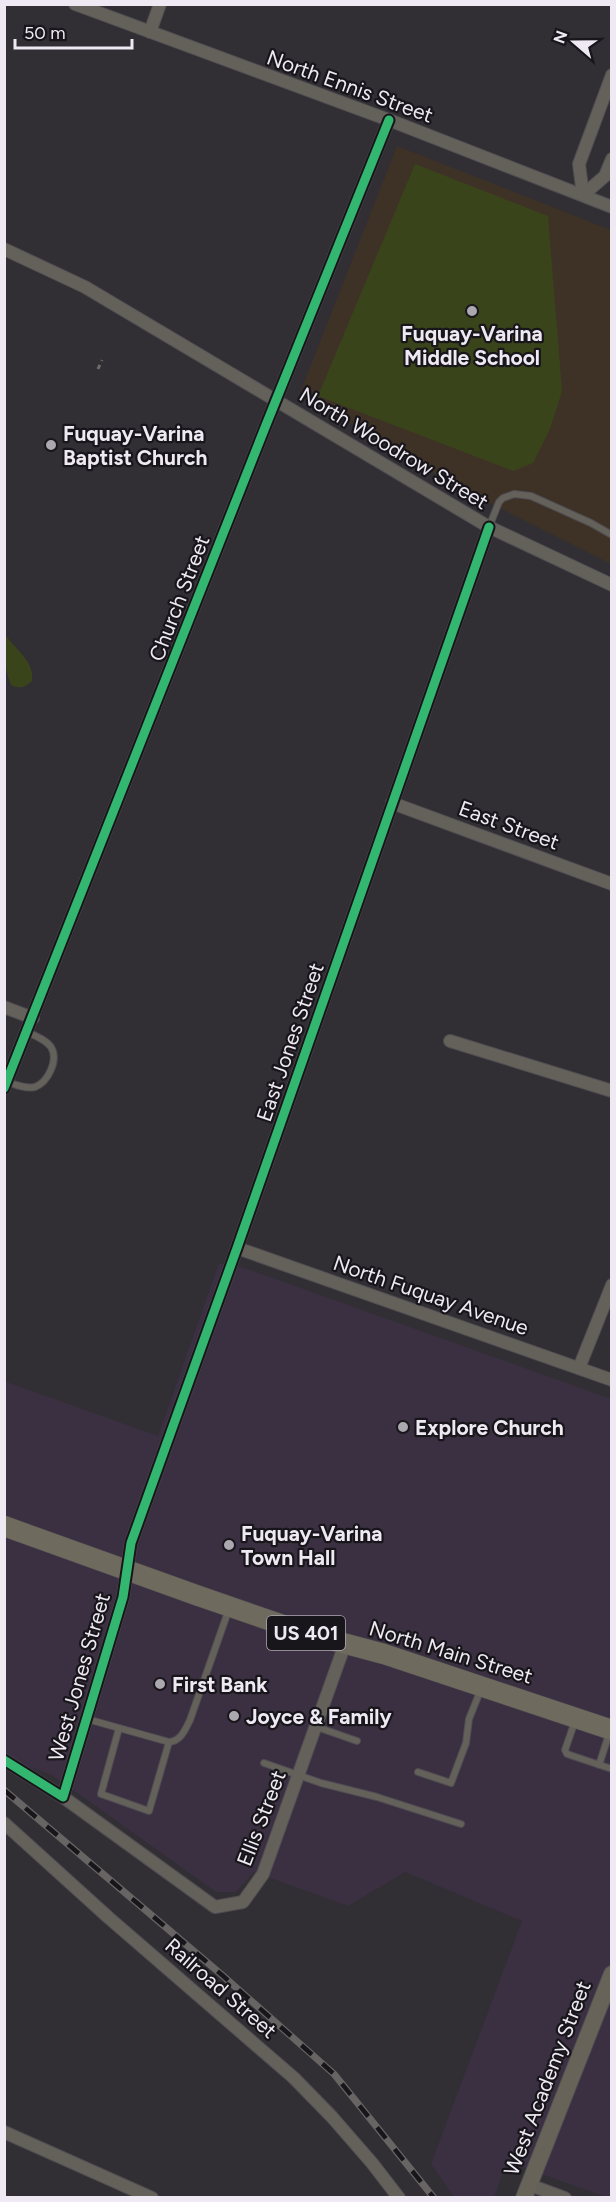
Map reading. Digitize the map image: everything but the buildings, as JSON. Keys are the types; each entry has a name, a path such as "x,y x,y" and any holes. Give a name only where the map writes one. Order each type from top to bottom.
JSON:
{"main road":[{"name":"North Main Street","path":"4,1526 230,1607 482,1686 611,1730"},
{"name":"West Academy Street","path":"527,2191 612,1974"}],"street":[{"name":"North Ennis Street","path":"75,4 269,78 389,120 612,207"},
{"path":"150,32 160,4"},
{"path":"583,195 579,164 612,75"},
{"name":"Church Street","path":"6,1085 389,120"},
{"path":"583,195 605,176 612,159"},
{"name":"North Woodrow Street","path":"4,249 85,287 489,527 612,585"},
{"name":"East Jones Street","path":"127,1570 131,1543 237,1248 489,527"},
{"name":"East Street","path":"393,803 612,884"},
{"path":"4,1007 33,1018"},
{"path":"450,1041 612,1091"},
{"name":"North Fuquay Avenue","path":"237,1248 612,1380"},
{"path":"579,1368 612,1285"},
{"name":"West Jones Street","path":"4,1760 63,1797 123,1597 127,1570"},
{"name":"Ellis Street","path":"63,1797 214,1907 243,1902 263,1874 345,1644"},
{"name":"Railroad Street","path":"4,1822 109,1918 294,2078 339,2125 399,2198"},
{"path":"4,2132 152,2198"},
{"path":"527,2191 565,2198"}],"lane":[{"path":"489,527 499,502 514,494 531,496 612,535"},
{"path":"6,1085 35,1087 43,1082 50,1072 54,1059 52,1048 45,1041 27,1032"},
{"path":"86,1718 169,1742 182,1736 190,1720 230,1607"},
{"path":"418,1772 451,1783 466,1743 469,1719 482,1686"},
{"path":"576,1718 566,1750 567,1754 612,1769"},
{"path":"316,1727 357,1741"},
{"path":"118,1728 101,1794 149,1811 169,1742"},
{"path":"599,1765 611,1730"},
{"path":"264,1763 321,1783 377,1797 461,1824"}],"path":[{"path":"98,369 102,360"}],"shaded area":[{"name":"Fuquay-Varina Middle School","path":"397,146 611,230 611,564 454,485 300,393"},
{"path":"219,1263 248,1269 611,1399 611,2197 507,2162 494,2197 454,2197 431,2164 522,1921 405,1872 348,1906 254,1872 236,1892 216,1892 52,1775 5,1759 4,1381 158,1436"}],"green space":[{"path":"415,164 548,216 562,391 550,429 533,463 513,471 318,396"},
{"path":"4,633 30,667 32,681 24,686 11,685 4,653"}],"railway":[{"path":"4,1790 222,1975 334,2074 434,2198"}],"cycle path":[{"path":"4,1088 389,120"},
{"path":"4,1760 63,1797 123,1597 131,1543 237,1248 489,527"}],"place":[{"name":"Fuquay-Varina Middle School","path":"472,311"},
{"name":"Fuquay-Varina Baptist Church","path":"51,445"},
{"name":"Explore Church","path":"403,1427"},
{"name":"Fuquay-Varina Town Hall","path":"229,1545"},
{"name":"First Bank","path":"160,1684"},
{"name":"Joyce & Family","path":"234,1716"}]}
